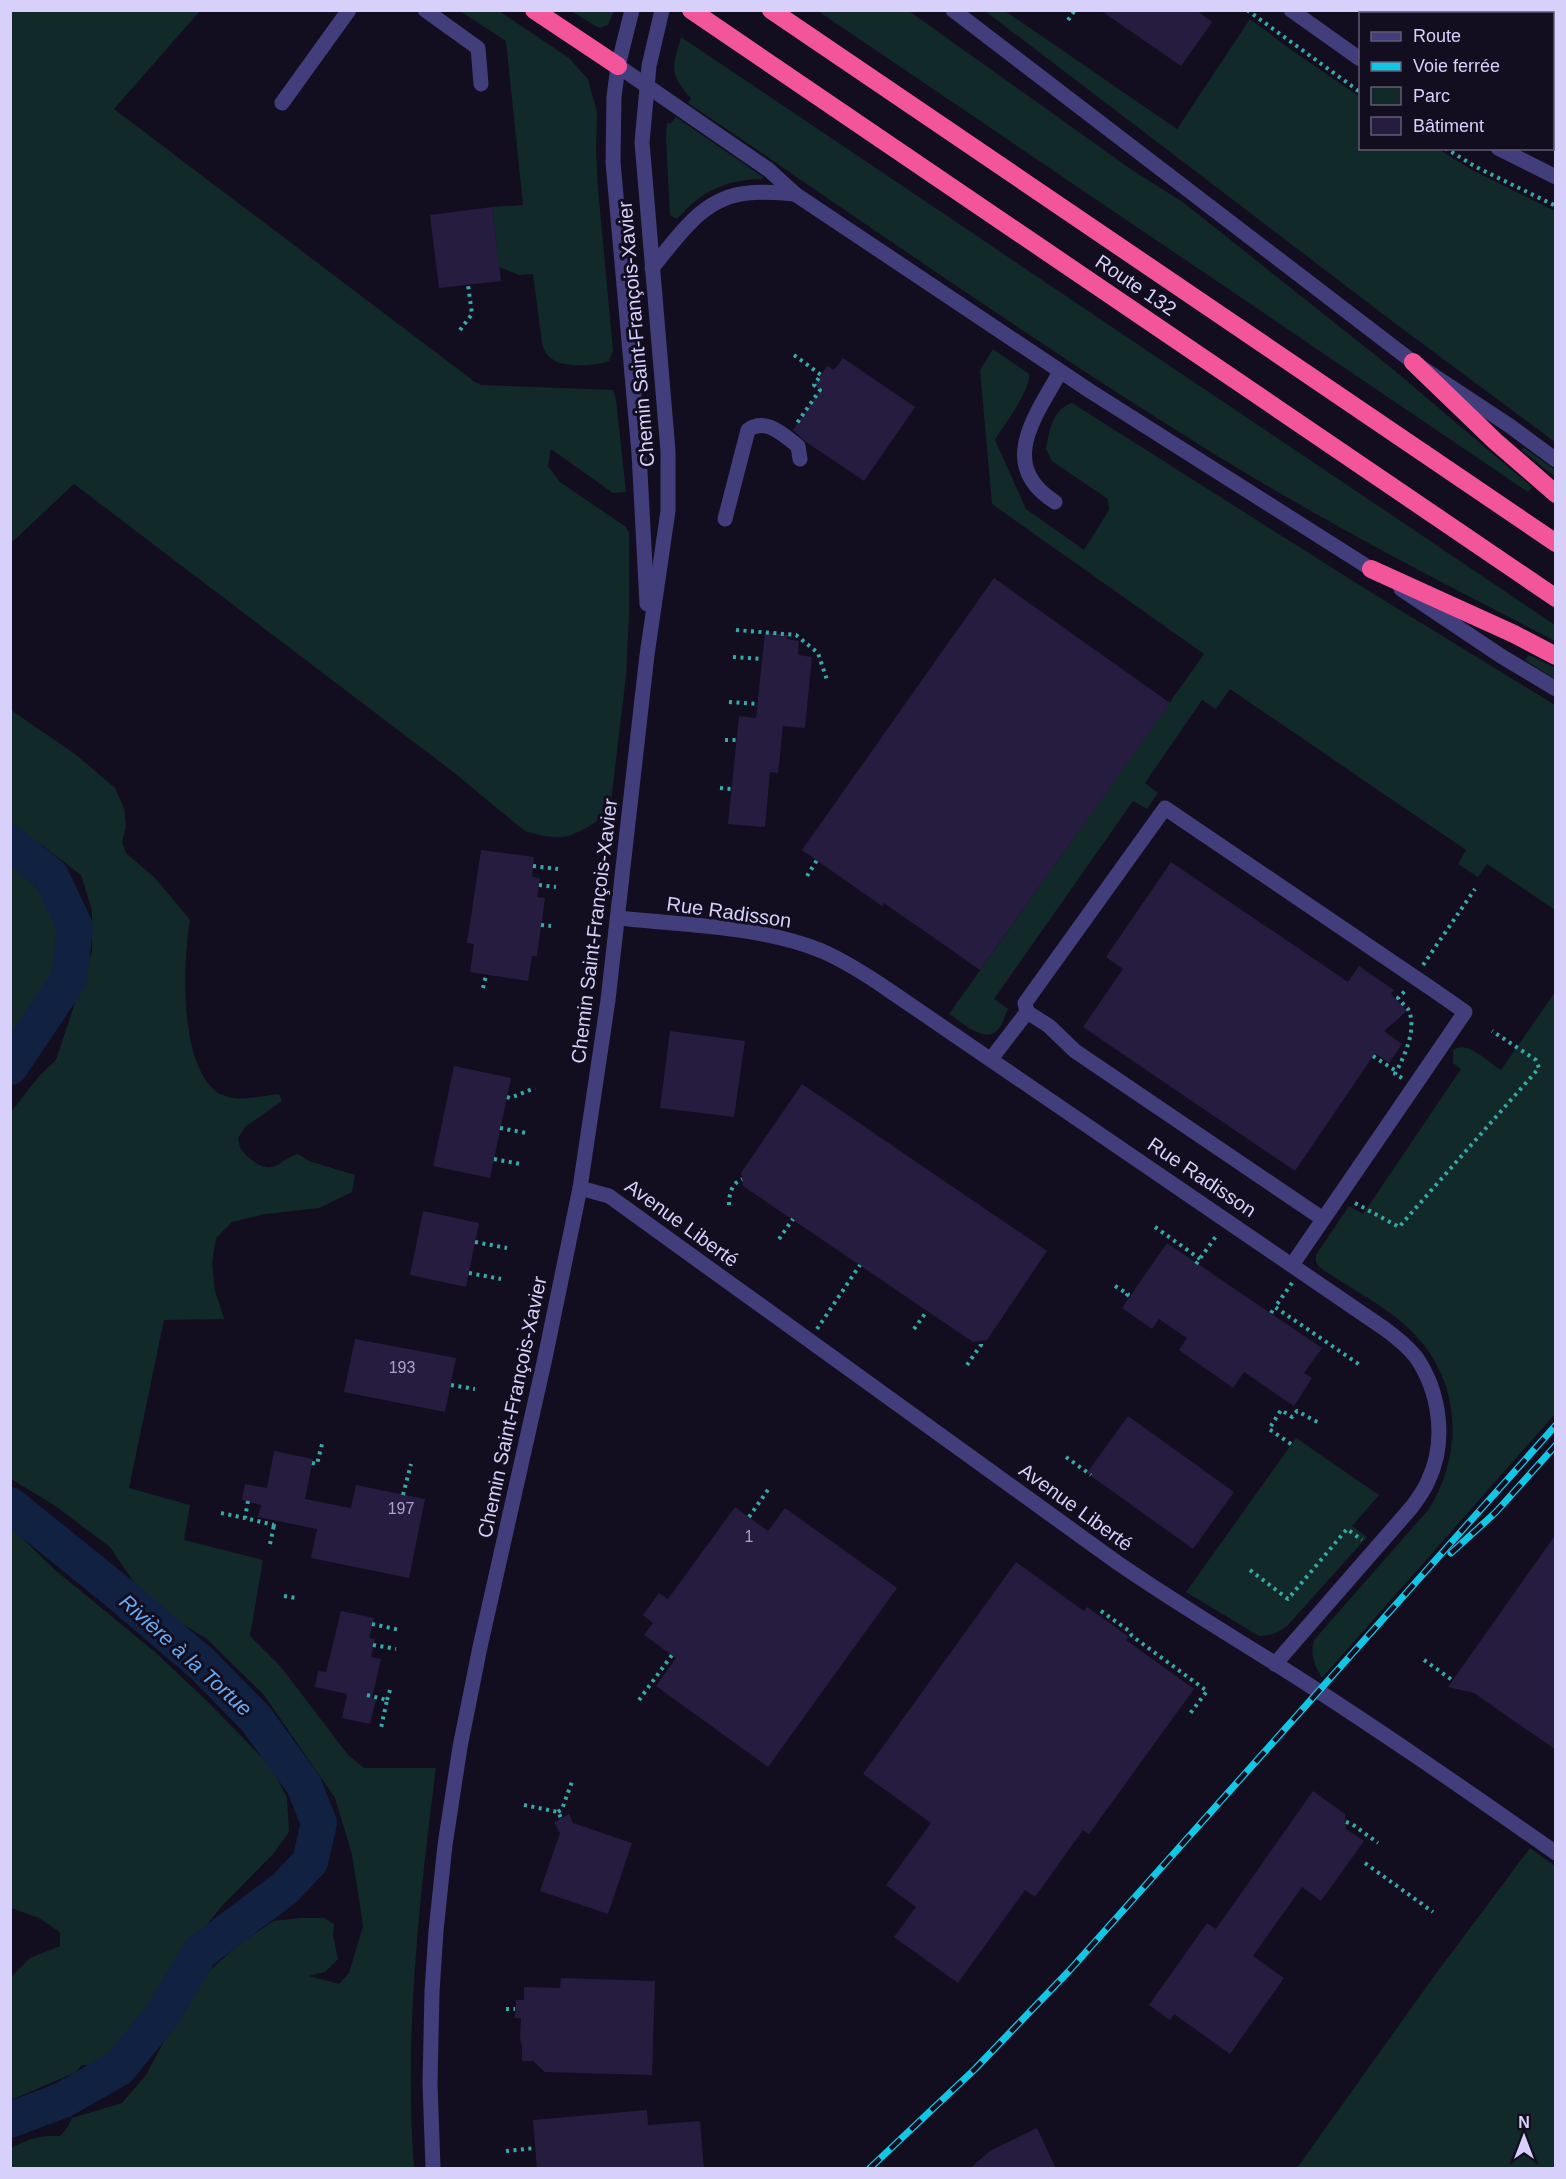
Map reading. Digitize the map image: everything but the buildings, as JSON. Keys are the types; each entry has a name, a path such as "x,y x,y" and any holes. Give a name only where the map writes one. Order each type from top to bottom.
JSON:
{"highway":[{"path":"534,10 618,66"},
{"name":"Route 132","path":"691,10 1556,598"},
{"name":"Route 132","path":"771,10 1556,543"},
{"path":"1413,362 1495,441 1556,494"},
{"path":"1371,569 1514,634 1556,656"}],"street":[{"path":"282,103 349,10"},
{"path":"425,10 478,48 481,84"},
{"name":"Chemin Saint-François-Xavier","path":"433,2169 430,2083 432,1992 441,1872 449,1815 480,1647 543,1369 580,1188 618,918 647,655 669,498 668,450 642,142 646,86 662,10"},
{"path":"953,10 1413,362 1510,426 1556,460"},
{"path":"1291,10 1359,58"},
{"name":"Chemin Saint-François-Xavier","path":"630,16 618,66 613,119 614,162 642,499 647,655"},
{"path":"618,66 769,170 795,194 1060,372 1371,569 1556,690"},
{"path":"1502,150 1556,177"},
{"path":"652,268 692,220 716,201 751,192 795,194"},
{"path":"1055,502 1035,487 1025,466 1024,453 1025,444 1035,419 1060,372"},
{"path":"725,519 747,430 757,424 769,427 798,446 800,459"},
{"path":"1292,1265 1465,1012 1165,808 1025,1003 1027,1012 1050,1026 1075,1051 1323,1219"},
{"name":"Rue Radisson","path":"618,918 758,934 783,939 821,951 868,976 1385,1329 1415,1356 1433,1391 1439,1435 1434,1466 1428,1481 1411,1508 1275,1664"},
{"path":"991,1059 1027,1012"},
{"name":"Avenue Liberté","path":"580,1188 609,1196 1114,1561 1194,1615 1275,1664 1432,1766 1556,1852"}],"path":[{"path":"1068,20 1075,10"},
{"path":"1247,10 1359,91"},
{"path":"1448,150 1476,167 1556,206"},
{"path":"460,330 472,314 468,285"},
{"path":"791,432 820,390 814,385 821,375 794,355"},
{"path":"736,630 796,635 818,653 827,680"},
{"path":"733,657 762,659"},
{"path":"729,702 758,704"},
{"path":"725,740 736,740"},
{"path":"720,788 731,789"},
{"path":"807,876 817,860"},
{"path":"533,866 558,869"},
{"path":"539,885 556,887"},
{"path":"1373,1056 1396,1072 1410,1036 1409,1011 1397,999 1475,889"},
{"path":"541,925 550,926"},
{"path":"483,988 486,975"},
{"path":"1341,1194 1399,1227 1539,1068 1536,1060 1492,1031"},
{"path":"507,1097 510,1098 535,1088"},
{"path":"500,1128 526,1133"},
{"path":"494,1159 520,1164"},
{"path":"729,1205 730,1192 742,1179"},
{"path":"779,1239 792,1219"},
{"path":"1196,1264 1227,1220"},
{"path":"1155,1227 1200,1259"},
{"path":"475,1242 507,1248"},
{"path":"817,1329 860,1265"},
{"path":"469,1273 501,1280"},
{"path":"1270,1313 1292,1283"},
{"path":"1114,1286 1128,1294 1124,1299"},
{"path":"1275,1307 1360,1365"},
{"path":"914,1329 927,1311"},
{"path":"967,1365 981,1345 981,1341"},
{"path":"451,1384 475,1389"},
{"path":"1291,1444 1269,1429 1281,1410 1292,1417 1297,1411 1320,1424"},
{"path":"312,1463 317,1464 322,1444"},
{"path":"1066,1457 1091,1475"},
{"path":"403,1495 411,1464"},
{"path":"749,1517 770,1487"},
{"path":"245,1518 248,1502"},
{"path":"221,1513 275,1523 270,1544"},
{"path":"1250,1570 1288,1599 1347,1529 1356,1536"},
{"path":"284,1596 296,1598"},
{"path":"1101,1611 1112,1622 1128,1630 1132,1636 1207,1691 1189,1715"},
{"path":"372,1624 400,1630"},
{"path":"373,1645 396,1649"},
{"path":"639,1700 672,1655"},
{"path":"1424,1660 1452,1680"},
{"path":"381,1728 390,1690"},
{"path":"367,1695 387,1700"},
{"path":"558,1812 562,1809 573,1779"},
{"path":"524,1805 558,1812"},
{"path":"558,1812 561,1818"},
{"path":"1346,1822 1378,1844"},
{"path":"1365,1863 1433,1912"},
{"path":"506,2009 515,2009"},
{"path":"506,2151 535,2148"}],"green space":[{"path":"11,10 200,11 114,109 475,382 481,385 613,390 626,492 613,493 551,449 548,466 560,482 626,527 629,533 626,676 610,810 596,822 579,832 563,837 525,831 452,771 74,484 11,543"},
{"path":"614,10 608,25 599,28 571,11"},
{"path":"460,11 499,11 569,58 588,79 597,112 598,189 613,351 609,361 571,365 557,362 550,357 542,343 533,274 519,275 499,267 492,207 523,205 506,41"},
{"path":"818,11 909,11 1132,170 1184,203 1389,366 1532,487 1528,492"},
{"path":"985,11 1005,11 1177,129 1250,19 1359,96 1359,150 1440,150 1474,171 1555,211 1555,442"},
{"path":"681,37 1555,625 1555,641 1321,517 1173,428 964,291 688,103 691,98 679,82 674,69"},
{"path":"676,117 763,177 762,179 725,185 695,201 677,219 670,215 667,122 670,124"},
{"path":"993,349 1029,374 1026,389 995,440 1026,509 1084,550 1109,510 1108,499 1052,461 1046,449 1056,415 1072,403 1364,588 1555,705 1555,910 1487,864 1478,877 1458,864 1466,850 1230,689 1216,709 1202,700 1145,783 1158,793 1147,809 1133,801 994,999 1008,1009 995,1033 988,1035 974,1031 949,1014 1204,654 992,504 980,370"},
{"path":"1523,447 1555,470 1555,477 1522,450"},
{"path":"1529,655 1555,668 1555,679 1525,660"},
{"path":"11,710 75,754 115,788 124,808 126,827 122,842 126,853 155,878 190,920 185,987 187,1013 190,1039 206,1081 226,1097 241,1098 279,1094 282,1101 245,1127 238,1138 242,1151 254,1162 263,1166 272,1167 298,1154 309,1161 355,1175 352,1192 319,1208 265,1214 232,1222 216,1238 212,1262 215,1291 224,1319 164,1320 129,1488 190,1505 184,1540 263,1560 250,1636 281,1667 348,1755 364,1768 436,1768 419,1918 412,2018 411,2118 414,2168 11,2168 11,2148 34,2139 60,2136 72,2118 122,2103 146,2075 188,1996 211,1969 241,1943 274,1921 324,1918 334,1924 333,1935 338,1959 325,1972 309,1976 339,1984 349,1973 363,1926 352,1854 335,1798 264,1695 207,1639 160,1610 133,1581 110,1547 54,1505 11,1479 11,1112 40,1075 56,1060 92,952 92,910 81,875 11,824"},
{"path":"11,864 47,897 61,928 61,966 36,1005 11,1037"},
{"path":"1555,992 1555,1414 1322,1678 1312,1650 1314,1640 1429,1509 1441,1484 1449,1459 1452,1434 1451,1408 1445,1384 1434,1361 1419,1339 1390,1313 1319,1267 1316,1255 1349,1206 1363,1214 1461,1069 1453,1063 1453,1050 1459,1047 1471,1050 1501,1070"},
{"path":"1296,1438 1379,1495 1352,1526 1367,1537 1287,1626 1274,1634 1259,1636 1186,1592"},
{"path":"11,1527 54,1569 156,1653 272,1768 287,1798 289,1832 273,1854 221,1907 195,1940 141,2022 115,2053 96,2065 82,2065 76,2072 11,2100 11,1977 30,1958 60,1946 60,1932 39,1918 11,1908"},
{"path":"1530,1848 1555,1866 1555,2168 1297,2168 1432,1979"}],"waterway":[{"name":"Rivière à la Tortue","path":"10,843 51,876 75,927 69,979 10,1067"},
{"name":"Rivière à la Tortue","path":"10,1505 201,1663 256,1719 304,1785 319,1823 310,1862 284,1889 200,1952 163,2014 119,2068 63,2100 10,2120"}],"railway":[{"path":"870,2168 975,2069 1069,1971 1556,1425"},
{"path":"1451,1553 1496,1512 1556,1445"}]}
